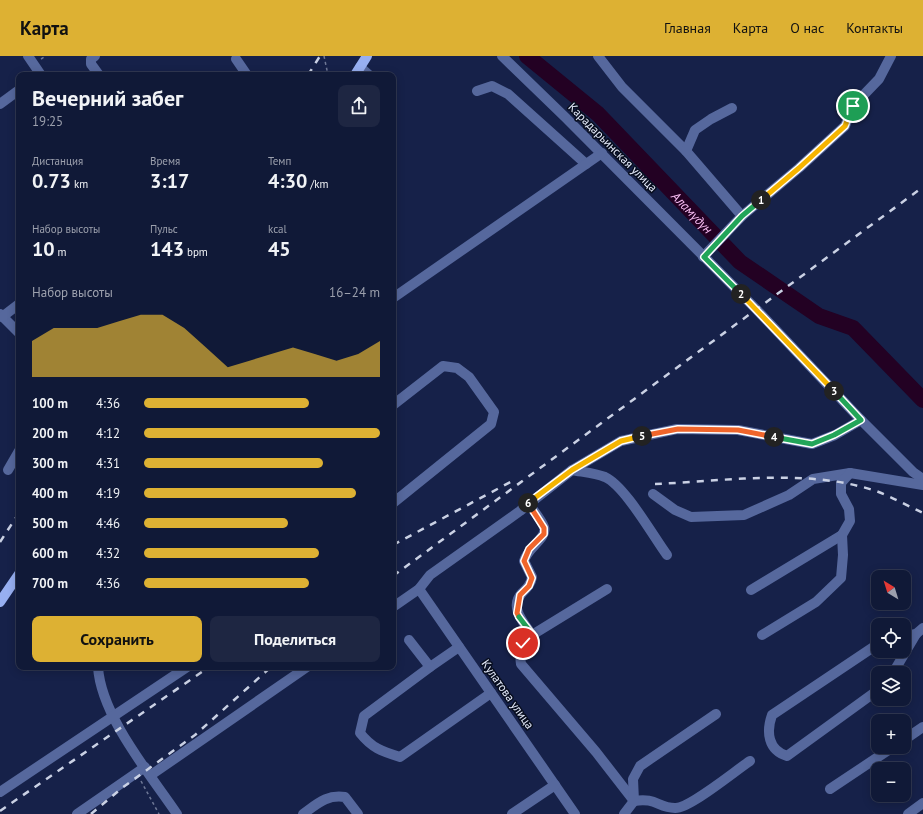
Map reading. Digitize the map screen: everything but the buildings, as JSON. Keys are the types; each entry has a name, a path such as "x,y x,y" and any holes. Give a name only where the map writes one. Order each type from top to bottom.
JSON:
{"main road":[{"path":"357,71 367,56"},
{"path":"0,602 16,578"}],"street":[{"path":"28,56 38,72"},
{"path":"95,56 91,59 91,64 97,72"},
{"name":"Карадарьинская улица","path":"502,56 706,254 861,420 913,472 923,479"},
{"path":"598,56 622,87 686,151 738,219"},
{"path":"706,254 738,219 799,168 845,126 853,106 879,79 891,56"},
{"path":"235,58 236,72"},
{"path":"235,58 245,72"},
{"path":"477,91 492,86 508,94 586,164"},
{"path":"0,104 16,92"},
{"path":"686,151 695,130 710,119 732,108"},
{"path":"396,296 602,154"},
{"path":"16,306 1,316 16,331"},
{"path":"396,403 443,366 457,368 469,376 494,412 491,424 396,501"},
{"path":"396,605 419,589 430,575 520,511 528,503 572,470 621,441 678,429 738,430 812,444 834,435 861,420"},
{"path":"8,470 16,456"},
{"path":"572,470 604,476 610,480 621,490 667,555"},
{"path":"752,590 842,536 850,521 849,509 840,494 841,483 850,473"},
{"path":"653,494 675,510 691,517 744,515 789,495 813,480 850,473 923,484"},
{"path":"528,503 544,528 544,534 541,539 525,554 524,561 532,578 531,582 520,595 517,604 517,613 532,634"},
{"path":"762,635 816,602 841,578 843,555 842,536"},
{"name":"Кулатова улица","path":"419,589 575,814"},
{"path":"607,589 532,634 523,643 519,654 521,664 596,752 634,801"},
{"path":"897,666 919,631"},
{"path":"409,640 430,667"},
{"path":"460,647 430,667 364,716 360,733 369,744 381,751 400,757 491,693"},
{"path":"871,649 772,715 768,726 769,740 779,754 787,756 871,695"},
{"path":"99,670 102,689 114,717 177,814"},
{"path":"0,792 183,670"},
{"path":"77,814 148,771 302,670"},
{"path":"624,814 634,801 633,779 640,766 716,714"},
{"path":"911,735 923,727"},
{"path":"830,789 882,754"},
{"path":"634,801 644,799 655,801 663,806 676,809 690,803 750,761"},
{"path":"512,814 555,785"},
{"path":"303,814 321,800 336,796 345,796 358,814"},
{"path":"908,814 923,803"}],"path":[{"path":"324,56 327,72"},
{"path":"138,776 159,814"}],"waterway":[{"name":"Аламүдүн","path":"527,56 598,114 740,262 819,316 853,328 923,400"}],"railway":[{"path":"310,72 320,56"},
{"path":"396,574 923,187"},
{"path":"655,484 767,478 822,480 850,484 876,491 923,513"},
{"path":"396,543 516,479"},
{"path":"0,542 16,518"},
{"path":"0,811 205,670"},
{"path":"91,814 122,788 195,735 268,670"}],"route":[{"path":"523,643 532,634 517,613 517,604 520,595 529,586 532,578 524,561 525,554 541,539 544,534 544,528 528,503 572,470 621,441 678,429 738,430 812,444 834,435 861,420 756,309 704,257 742,216 799,168 845,126 853,106"}]}
